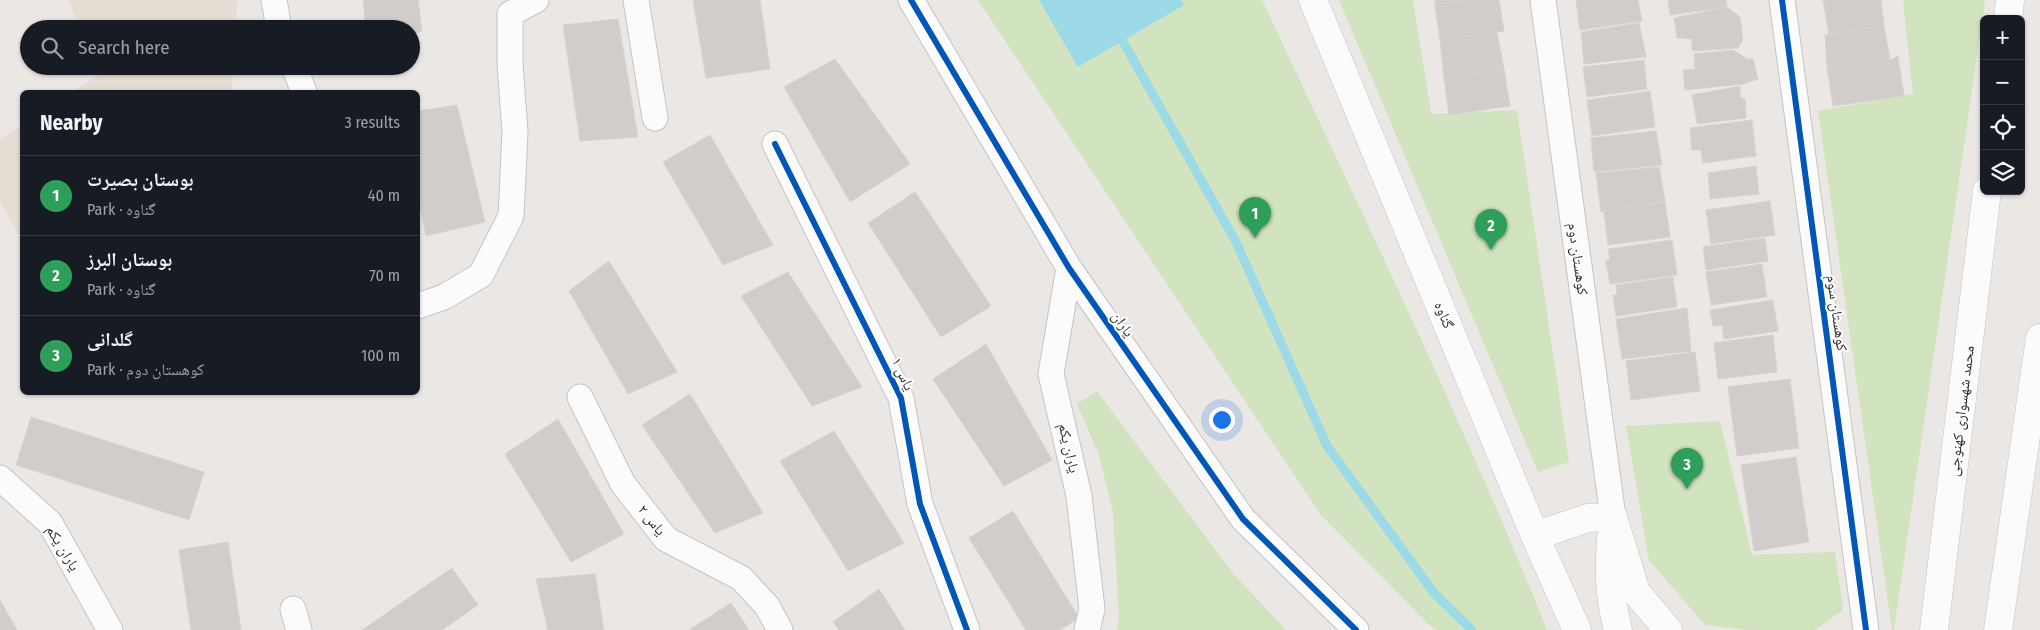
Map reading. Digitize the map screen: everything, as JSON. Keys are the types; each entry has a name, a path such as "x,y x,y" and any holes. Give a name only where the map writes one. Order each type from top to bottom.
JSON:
{"main road":[{"name":"گناوه","path":"1312,0 1535,536 1577,630"},
{"path":"2008,15 2010,0"},
{"name":"محمد شهسواری کهنوجی","path":"1934,630 1987,195"},
{"path":"1998,630 2040,338"},
{"path":"1535,536 1588,518 1613,517"},
{"path":"1613,517 1609,561 1610,600 1618,630"},
{"path":"1613,517 1636,592 1668,630"}],"street":[{"path":"274,0 277,20"},
{"path":"420,305 444,297 480,275 511,216 516,132 510,64 510,14 536,0"},
{"path":"636,0 655,118"},
{"name":"یاران","path":"911,0 1069,268 1243,519 1356,630"},
{"name":"کوهستان دوم","path":"1543,0 1613,517"},
{"name":"کوهستان سوم","path":"1782,0 1866,630"},
{"path":"297,75 303,90"},
{"name":"یاس ۱","path":"775,144 901,398 920,504 967,630"},
{"name":"یاران یکم","path":"1069,268 1051,374 1079,496 1092,609 1087,630"},
{"name":"یاس ۲","path":"580,397 623,484 666,539 741,578 767,606 780,630"},
{"name":"یاران یکم","path":"0,478 50,523 110,630"}],"shaded area":[{"path":"68,0 237,0 236,20 77,20"},
{"path":"99,75 233,75 232,90 75,90"},
{"path":"20,126 20,237 0,201 0,139"}],"green space":[{"path":"978,0 1262,0 1445,392 1547,630 1438,630 1428,624 1320,514"},
{"path":"1339,0 1413,0 1431,114 1517,110 1569,462 1538,472"},
{"path":"1903,0 1985,0 1983,15 1980,15 1980,35 1894,630 1892,630 1818,111 1913,94"},
{"path":"1097,391 1232,572 1286,630 1117,630 1119,617 1113,513 1099,455 1077,404"},
{"path":"1720,421 1752,555 1835,552 1843,610 1815,630 1748,630 1705,625 1649,560 1626,426"}],"water":[{"path":"1039,0 1181,0 1184,5 1078,67"}],"building":[{"path":"363,0 418,0 422,31 420,32 420,20 365,20"},
{"path":"693,0 760,0 770,69 706,78"},
{"path":"1435,0 1471,0 1435,5"},
{"path":"1471,0 1499,0 1504,31 1440,40 1435,5"},
{"path":"1638,0 1642,21 1580,30 1576,1"},
{"path":"1668,0 1726,0 1727,7 1670,15"},
{"path":"1823,0 1881,0 1884,26 1829,34"},
{"path":"1727,7 1740,17 1743,40 1738,48 1692,51 1692,39 1677,38 1674,18"},
{"path":"618,19 638,137 580,141 563,25"},
{"path":"1639,23 1646,57 1584,64 1581,32"},
{"path":"1884,26 1890,60 1827,66 1825,35"},
{"path":"1497,32 1504,69 1444,78 1440,40"},
{"path":"1733,50 1747,59 1753,59 1758,79 1743,84 1685,90 1683,70 1695,69 1694,54"},
{"path":"1898,56 1904,96 1833,106 1827,66 1890,60"},
{"path":"835,59 910,164 850,202 784,87"},
{"path":"1644,60 1647,89 1587,97 1583,67"},
{"path":"1504,69 1510,106 1449,115 1444,78"},
{"path":"1740,86 1740,97 1745,99 1746,118 1697,124 1692,95"},
{"path":"1650,91 1655,127 1592,136 1587,100"},
{"path":"457,105 485,222 426,236 420,206 420,111"},
{"path":"1752,120 1756,156 1703,163 1701,150 1692,150 1690,128"},
{"path":"1656,131 1662,165 1594,172 1591,138"},
{"path":"710,135 773,245 723,265 663,162"},
{"path":"1756,166 1759,194 1710,199 1708,173"},
{"path":"1659,167 1665,201 1601,212 1596,173"},
{"path":"915,192 991,306 941,337 868,223"},
{"path":"1770,201 1775,235 1711,244 1706,210"},
{"path":"1665,202 1670,237 1608,245 1604,211"},
{"path":"1765,238 1768,261 1706,270 1703,247"},
{"path":"1672,240 1677,275 1610,284 1606,261 1610,259 1608,249"},
{"path":"609,261 677,372 628,394 569,291"},
{"path":"1762,264 1767,297 1711,305 1706,272"},
{"path":"788,272 862,387 812,406 741,296"},
{"path":"1673,277 1677,307 1616,316 1613,295 1617,295 1616,285"},
{"path":"1773,300 1778,331 1724,339 1722,325 1713,326 1710,310"},
{"path":"1687,308 1691,351 1622,359 1616,319"},
{"path":"1773,335 1777,372 1718,379 1714,343"},
{"path":"986,344 1052,460 1004,486 933,379"},
{"path":"1695,352 1700,391 1631,400 1626,361"},
{"path":"1790,379 1799,448 1737,456 1728,387"},
{"path":"690,394 763,513 715,533 642,425"},
{"path":"31,417 204,472 189,520 16,465"},
{"path":"558,419 624,534 571,562 505,454"},
{"path":"834,431 904,543 848,571 780,461"},
{"path":"1796,457 1809,542 1754,551 1741,465"},
{"path":"1013,511 1079,618 1060,630 1026,630 969,538"},
{"path":"228,542 241,630 191,630 179,550"},
{"path":"452,568 478,605 442,630 362,630"},
{"path":"595,574 604,630 548,630 536,579"},
{"path":"879,589 905,630 839,630 833,622"},
{"path":"0,600 17,630 0,630"},
{"path":"731,603 749,630 689,630"}],"waterway":[{"path":"1117,31 1236,242 1327,446 1434,593 1472,630"}],"cycle path":[{"path":"911,0 1069,268 1243,519 1356,630"},
{"path":"1782,0 1866,630"},
{"path":"775,144 901,398 920,504 967,630"}],"place":[{"name":"بوستان بصیرت","path":"1255,238"},
{"name":"بوستان البرز","path":"1491,250"},
{"name":"گلدانی","path":"1687,489"}]}
